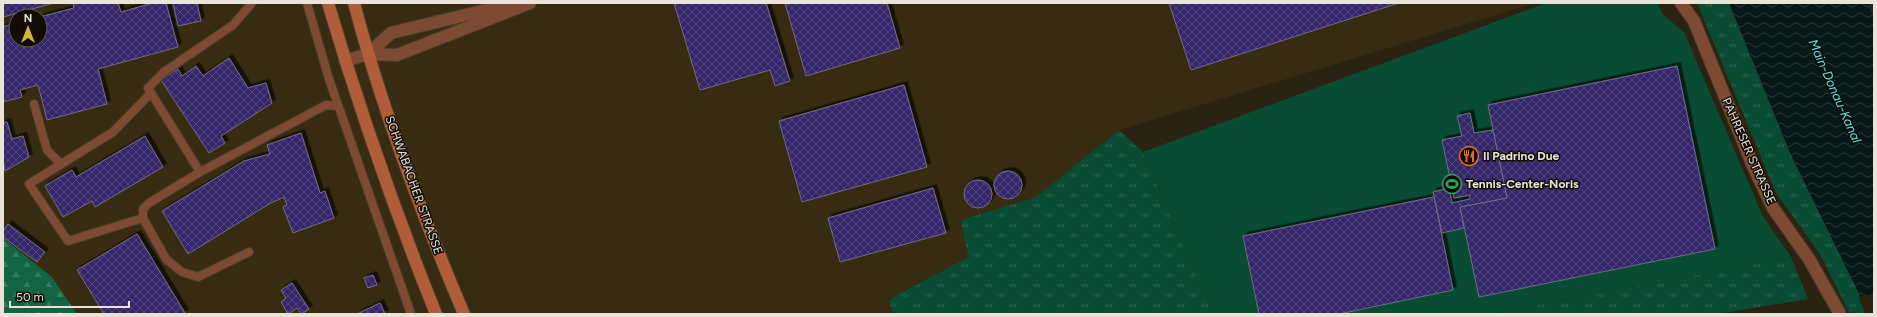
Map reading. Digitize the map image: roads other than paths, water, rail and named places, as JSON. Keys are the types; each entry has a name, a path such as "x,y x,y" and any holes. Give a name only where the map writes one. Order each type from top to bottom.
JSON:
{"main road":[{"name":"SCHWABACHER STRASSE","path":"328,3 358,102 401,224 436,314"},
{"name":"SCHWABACHER STRASSE","path":"354,3 368,54 412,181 445,269 464,314"}],"street":[{"path":"368,54 391,33 513,3"},
{"path":"345,60 368,54 397,55 530,3"},
{"name":"PAHRESER STRASSE","path":"1681,3 1694,21 1754,168 1773,208 1809,259 1840,314"}],"lane":[{"path":"200,172 148,88 164,72 233,25 252,3"},
{"path":"307,3 338,106 411,314"},
{"path":"143,218 68,242 29,184 113,132 151,92"},
{"path":"34,104 47,150 61,164"},
{"path":"249,252 198,277 182,272 166,260 143,218 143,209 149,203 200,172 326,105 338,106"}],"water":[{"name":"Main-Donau-Kanal","path":"1729,3 1868,3 1874,19 1874,314 1869,314 1791,155"}],"place":[{"name":"Il Padrino Due","path":"1469,156"},
{"name":"Tennis-Center-Noris","path":"1452,184"}]}
